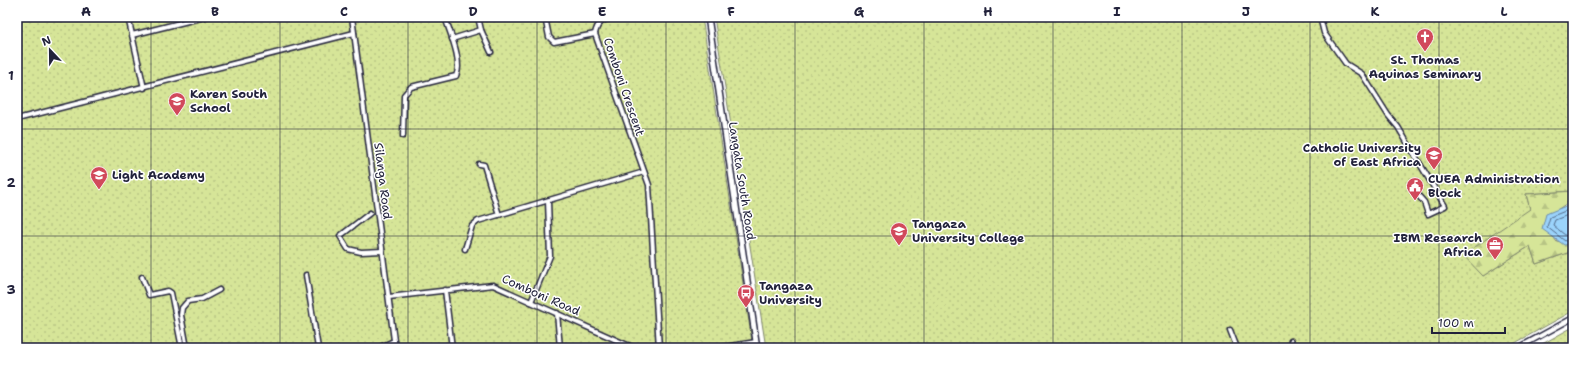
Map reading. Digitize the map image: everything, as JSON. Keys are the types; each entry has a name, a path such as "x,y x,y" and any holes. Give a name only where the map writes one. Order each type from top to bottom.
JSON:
{"street":[{"path":"128,17 144,88"},
{"path":"132,35 204,17"},
{"name":"Silanga Road","path":"352,17 395,348"},
{"path":"403,136 404,95 407,89 456,76 458,64 445,17"},
{"path":"478,17 481,30 491,52"},
{"path":"545,17 549,38 554,42 595,34"},
{"name":"Comboni Crescent","path":"613,17 598,24 595,34 649,185 659,348"},
{"name":"Langata South Road","path":"708,17 757,348"},
{"path":"1320,17 1324,33 1346,64 1362,74 1388,115 1398,127 1445,206 1428,214 1424,202 1415,192"},
{"path":"452,39 481,30"},
{"path":"17,119 144,88 354,33"},
{"path":"479,164 484,165 499,215"},
{"path":"465,249 474,224 478,221 644,172"},
{"path":"531,302 550,256 548,201"},
{"path":"370,213 340,236 348,249 361,252 382,251"},
{"path":"306,275 318,348"},
{"path":"142,277 149,295 168,291 170,293 182,348"},
{"name":"Comboni Road","path":"389,298 491,285 634,348"},
{"path":"187,348 181,315 182,308 188,301 202,299 219,290"},
{"path":"444,290 452,348"},
{"path":"557,313 560,348"},
{"path":"1518,348 1573,318"},
{"path":"1230,330 1237,348"},
{"path":"378,348 394,341"},
{"path":"1290,341 1294,348"},
{"path":"718,348 756,342"}],"green space":[{"path":"17,17 702,17 753,348 17,348"},
{"path":"714,17 1573,17 1573,191 1526,194 1530,209 1483,276 1530,246 1536,264 1573,251 1573,311 1506,348 766,348"},
{"path":"1573,191 1573,199 1557,210 1544,224 1557,242 1573,235 1573,251 1536,264 1530,246 1483,276 1463,255 1530,209 1526,194"},
{"path":"1573,327 1573,348 1535,348"}],"water":[{"path":"1573,203 1573,244 1564,245 1542,229 1546,214"}],"place":[{"name":"St. Thomas Aquinas Seminary","path":"1425,52"},
{"name":"Karen South School","path":"177,116"},
{"name":"Catholic University of East Africa","path":"1434,170"},
{"name":"Light Academy","path":"99,190"},
{"name":"CUEA Administration Block","path":"1415,201"},
{"name":"Tangaza University College","path":"899,246"},
{"name":"IBM Research Africa","path":"1495,260"},
{"name":"Tangaza University","path":"746,308"}]}
